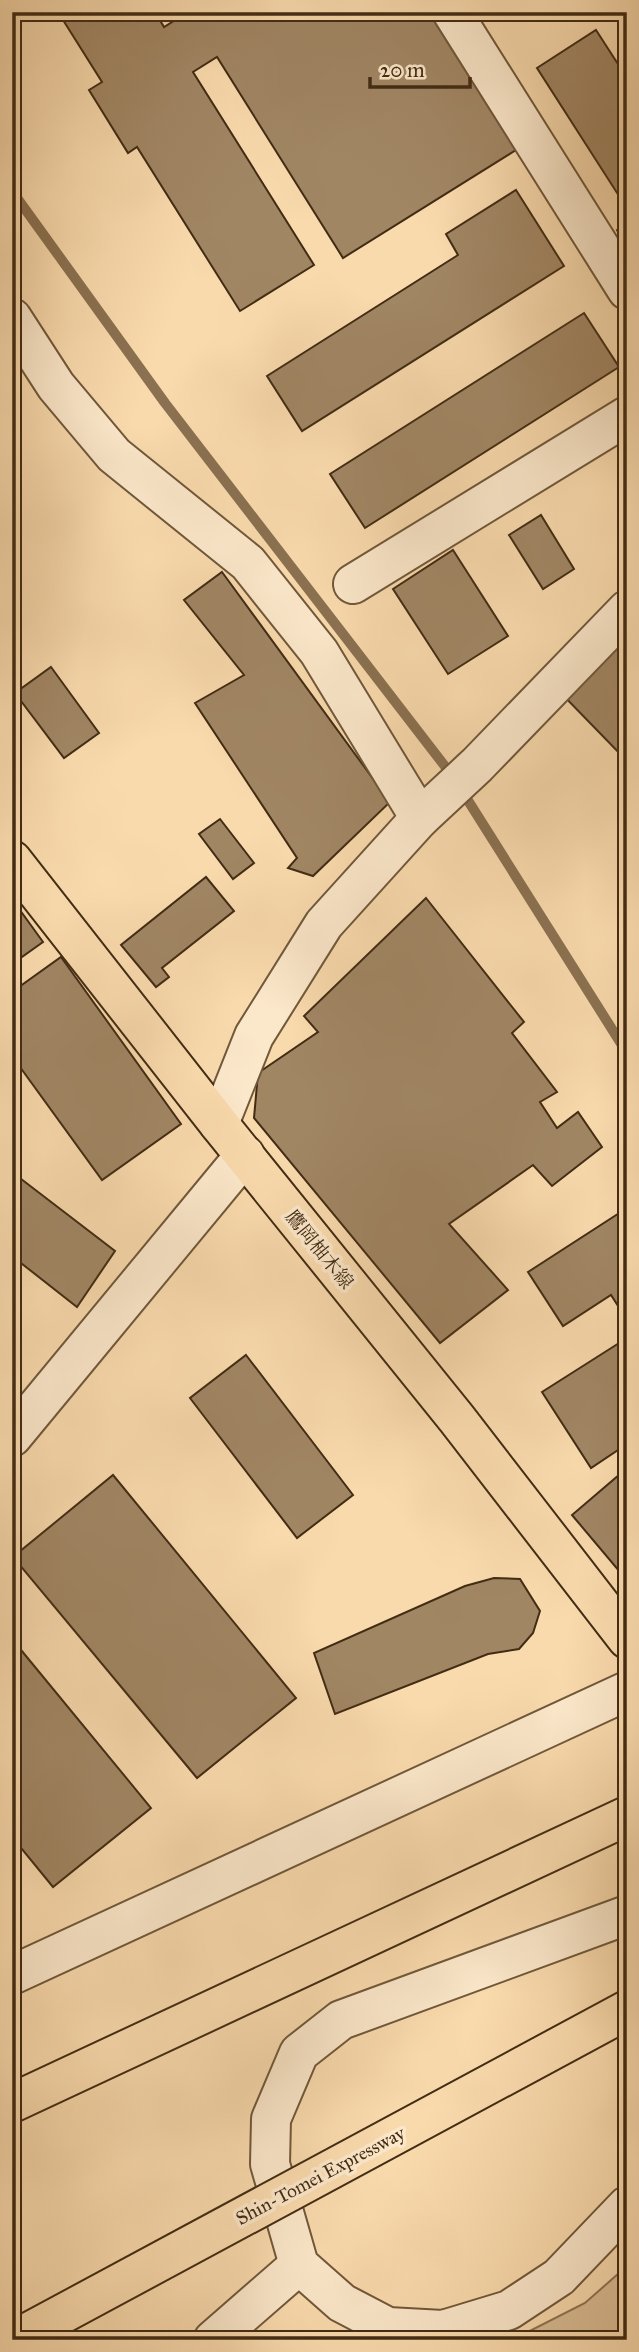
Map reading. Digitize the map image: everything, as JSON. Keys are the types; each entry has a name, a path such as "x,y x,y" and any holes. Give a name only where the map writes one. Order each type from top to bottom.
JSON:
{"main road":[{"name":"鷹岡柚木線","path":"12,860 219,1125 457,1419 627,1639"},
{"path":"12,2103 627,1816"},
{"name":"Shin-Tomei Expressway","path":"13,2340 627,2010"}],"street":[{"path":"452,12 627,290"},
{"path":"12,318 56,386 114,454 248,563 319,652 429,809"},
{"path":"353,584 627,416"},
{"path":"219,1125 254,1036 324,924 429,809 477,765 627,610"},
{"path":"12,1437 245,1155"},
{"path":"16,1968 627,1691"},
{"path":"627,1915 341,2020 299,2053 271,2119 270,2164 299,2265 342,2303 388,2327 443,2330 509,2310 559,2277 627,2206"},
{"path":"213,2340 299,2265"}],"shaded area":[{"path":"627,2266 627,2340 512,2340 585,2303"}],"building":[{"path":"58,12 155,12 164,27 188,12 430,12 516,150 343,258 217,57 193,72 314,265 240,311 137,147 128,153 89,90 102,82"},
{"path":"596,30 627,78 627,191 619,196 537,68"},
{"path":"516,190 564,266 302,431 267,376 458,255 446,234"},
{"path":"627,224 627,247 617,230"},
{"path":"584,313 619,367 365,528 330,474"},
{"path":"541,515 574,569 543,589 509,535"},
{"path":"453,550 508,636 448,674 393,589"},
{"path":"222,572 390,802 313,876 288,868 297,858 195,703 244,675 184,600"},
{"path":"627,623 627,761 557,689"},
{"path":"51,667 99,733 64,758 15,693"},
{"path":"220,819 254,863 233,879 199,834"},
{"path":"206,877 234,911 162,968 169,977 156,987 121,945"},
{"path":"426,898 524,1022 512,1033 557,1092 540,1102 557,1128 578,1112 602,1147 552,1186 533,1165 449,1224 508,1290 440,1343 254,1118 258,1073 318,1032 304,1016"},
{"path":"12,899 43,942 12,964"},
{"path":"61,957 181,1124 102,1180 12,1056 12,992"},
{"path":"12,1172 115,1251 77,1307 12,1256"},
{"path":"627,1208 627,1320 611,1295 563,1326 528,1272"},
{"path":"627,1338 627,1444 591,1468 542,1392"},
{"path":"246,1355 353,1495 297,1538 190,1398"},
{"path":"626,1469 627,1576 625,1578 572,1515"},
{"path":"113,1475 296,1698 197,1778 13,1557"},
{"path":"494,1578 520,1579 540,1611 533,1633 519,1649 488,1654 335,1714 314,1653 465,1586"},
{"path":"12,1639 151,1808 53,1887 12,1837"}],"waterway":[{"path":"12,191 165,403 454,778"},
{"path":"462,791 627,1053"}]}
